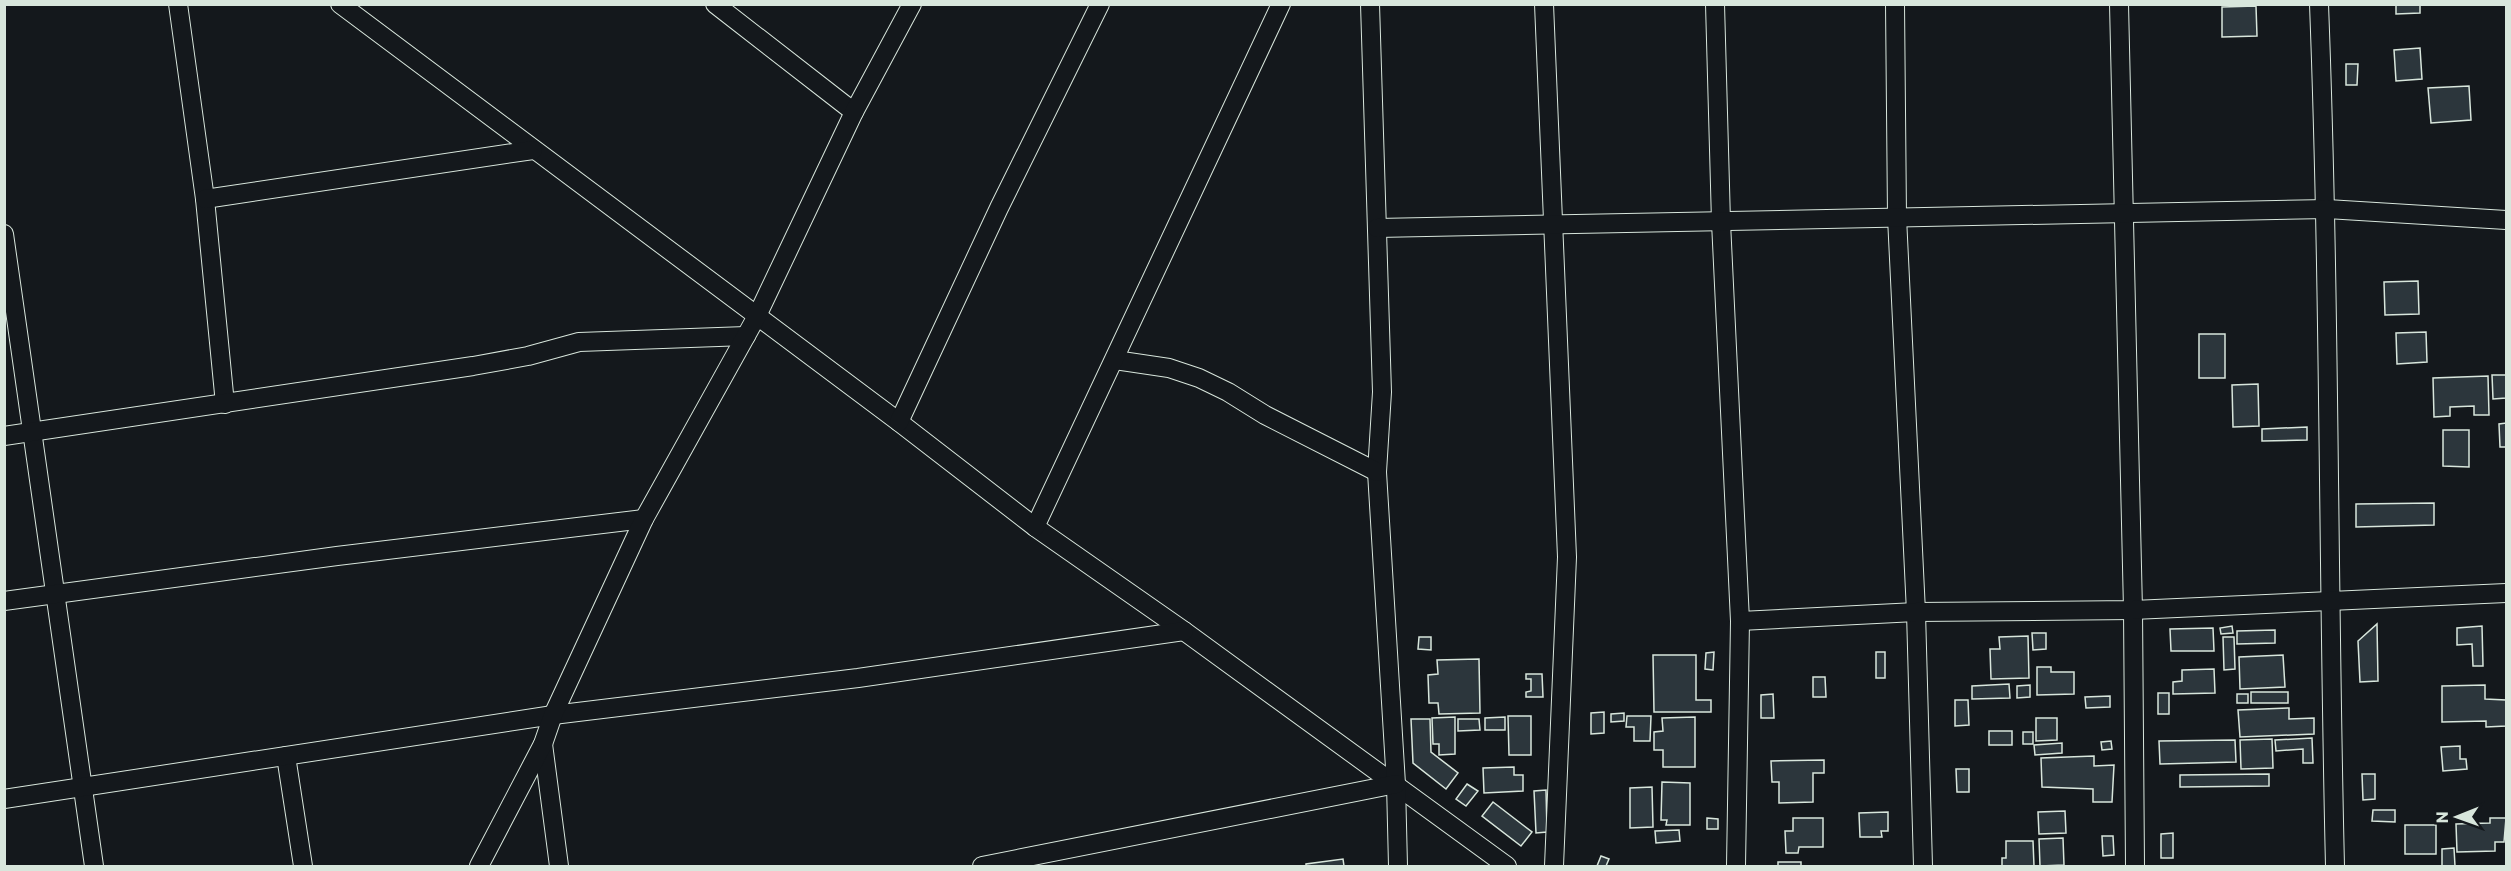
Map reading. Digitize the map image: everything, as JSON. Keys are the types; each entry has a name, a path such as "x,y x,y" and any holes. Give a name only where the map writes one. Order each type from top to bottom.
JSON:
{"street":[{"path":"178,4 205,199 225,404"},
{"path":"340,4 1035,527 1184,631 1507,867"},
{"path":"715,4 854,112"},
{"path":"479,867 543,744 553,715 644,519 757,316 854,112 912,4"},
{"path":"898,422 999,208 1101,4"},
{"path":"1035,527 1281,4"},
{"path":"1370,4 1382,392 1377,472 1396,784 1398,867"},
{"path":"1544,4 1555,225 1567,557 1554,867"},
{"path":"1716,4 1721,222 1740,621 1736,867"},
{"path":"1895,4 1897,217 1916,612 1923,867"},
{"path":"2119,4 2133,610 2135,867"},
{"path":"2319,4 2327,209 2329,600 2335,867"},
{"path":"205,199 533,150"},
{"path":"1377,228 2327,209 2506,220"},
{"path":"4,234 94,867"},
{"path":"4,436 34,434 473,366 528,356 579,342 746,336"},
{"path":"1115,360 1169,368 1198,378 1377,472"},
{"path":"4,601 337,556 644,519"},
{"path":"1740,621 1916,612 2133,610 2506,592"},
{"path":"4,799 83,789 553,715 858,678 1184,631"},
{"path":"543,744 560,867"},
{"path":"286,756 303,867"},
{"path":"982,867 1396,784"}],"building":[{"path":"2396,4 2420,4 2420,13 2396,14"},
{"path":"2256,6 2257,36 2222,37 2222,7"},
{"path":"2420,48 2422,79 2396,81 2394,50"},
{"path":"2346,64 2358,64 2357,85 2346,85"},
{"path":"2469,86 2471,120 2431,123 2428,88"},
{"path":"2418,281 2419,314 2385,315 2384,282"},
{"path":"2426,332 2427,362 2397,364 2396,333"},
{"path":"2199,334 2225,334 2225,378 2199,378"},
{"path":"2492,375 2506,375 2506,398 2493,399"},
{"path":"2488,376 2489,415 2474,415 2474,406 2450,407 2450,416 2434,417 2433,378"},
{"path":"2258,384 2259,426 2233,427 2232,385"},
{"path":"2506,423 2506,447 2500,447 2499,424"},
{"path":"2307,427 2307,440 2262,441 2262,429"},
{"path":"2443,430 2469,430 2469,467 2443,466"},
{"path":"2434,503 2434,525 2356,527 2356,504"},
{"path":"2377,624 2378,681 2360,682 2358,641"},
{"path":"2232,626 2233,633 2221,634 2220,628"},
{"path":"2482,626 2483,666 2473,666 2472,644 2457,645 2457,628"},
{"path":"2213,628 2214,651 2171,651 2170,629"},
{"path":"2275,630 2275,643 2237,644 2237,631"},
{"path":"2032,633 2046,633 2046,649 2033,650"},
{"path":"2028,636 2029,678 1991,679 1990,649 2000,649 1999,637"},
{"path":"1419,637 1431,637 1431,650 1418,649"},
{"path":"2223,637 2234,637 2235,669 2224,670"},
{"path":"1714,652 1713,670 1705,669 1706,653"},
{"path":"1876,652 1885,652 1885,678 1876,678"},
{"path":"1653,655 1696,655 1696,700 1711,700 1711,712 1654,712"},
{"path":"2283,655 2285,687 2240,689 2239,657"},
{"path":"1479,659 1480,713 1439,714 1438,703 1429,703 1428,675 1438,674 1437,660"},
{"path":"2037,667 2051,667 2051,672 2074,672 2074,694 2037,695"},
{"path":"2214,669 2215,693 2173,694 2173,682 2182,681 2182,670"},
{"path":"1526,674 1542,674 1543,697 1526,697 1526,692 1531,691 1531,679 1526,679"},
{"path":"1813,677 1825,677 1826,697 1813,697"},
{"path":"2009,684 2010,698 1972,699 1972,686"},
{"path":"2030,685 2030,697 2017,698 2017,686"},
{"path":"2485,685 2485,699 2506,700 2506,726 2486,727 2486,721 2442,722 2442,686"},
{"path":"2251,692 2288,692 2288,703 2251,703"},
{"path":"2158,693 2169,693 2169,714 2158,714"},
{"path":"1773,694 1774,718 1761,718 1761,695"},
{"path":"2237,694 2248,694 2248,703 2237,703"},
{"path":"2110,696 2110,707 2086,708 2085,697"},
{"path":"1955,700 1968,700 1969,725 1955,726"},
{"path":"2289,708 2289,719 2314,718 2314,734 2240,737 2238,710"},
{"path":"1604,712 1604,733 1591,734 1591,713"},
{"path":"1624,713 1624,721 1611,722 1611,714"},
{"path":"1508,716 1531,716 1531,755 1509,755"},
{"path":"1627,716 1651,716 1650,741 1634,741 1634,727 1626,727"},
{"path":"1455,717 1455,754 1439,755 1439,744 1433,744 1432,718"},
{"path":"1505,717 1505,730 1485,730 1485,718"},
{"path":"1695,717 1695,767 1663,767 1663,750 1654,750 1654,732 1663,731 1662,718"},
{"path":"2036,718 2057,718 2057,740 2036,741"},
{"path":"1411,719 1430,719 1431,752 1458,773 1446,789 1413,763"},
{"path":"1458,719 1479,719 1480,730 1458,731"},
{"path":"1989,731 2012,731 2012,745 1989,745"},
{"path":"2023,732 2033,732 2033,744 2023,744"},
{"path":"2312,738 2313,763 2303,763 2303,749 2276,751 2275,740"},
{"path":"2272,739 2273,768 2241,769 2240,740"},
{"path":"2235,740 2236,762 2160,764 2159,741"},
{"path":"2111,741 2112,749 2102,750 2101,742"},
{"path":"2062,743 2062,753 2035,755 2034,745"},
{"path":"2460,746 2460,759 2466,759 2467,769 2443,771 2441,747"},
{"path":"2094,756 2094,766 2114,765 2112,802 2093,802 2093,789 2042,787 2041,758"},
{"path":"1824,760 1824,773 1813,773 1813,802 1779,803 1779,782 1772,782 1771,761"},
{"path":"1514,767 1514,775 1523,775 1523,791 1484,793 1483,768"},
{"path":"1956,769 1969,769 1969,792 1957,792"},
{"path":"2269,774 2269,786 2180,787 2180,775"},
{"path":"2362,774 2375,774 2375,799 2363,800"},
{"path":"1662,782 1690,783 1690,825 1666,825 1667,820 1661,820"},
{"path":"1467,784 1478,791 1466,806 1456,799"},
{"path":"1652,787 1653,827 1630,828 1630,788"},
{"path":"1546,790 1547,832 1536,833 1534,791"},
{"path":"1493,802 1532,832 1521,846 1482,816"},
{"path":"2373,810 2395,810 2395,822 2372,821"},
{"path":"2065,811 2066,833 2039,834 2038,812"},
{"path":"1888,812 1888,831 1881,831 1882,837 1860,837 1859,813"},
{"path":"1707,818 1718,819 1718,829 1707,829"},
{"path":"1793,818 1823,818 1823,847 1799,847 1798,853 1786,853 1785,831 1793,831"},
{"path":"2490,818 2506,818 2504,842 2495,842 2495,851 2457,852 2456,824 2490,823"},
{"path":"2405,825 2436,825 2436,854 2405,854"},
{"path":"1679,830 1680,841 1656,843 1655,831"},
{"path":"2173,833 2173,858 2161,858 2161,834"},
{"path":"2102,836 2113,836 2114,855 2103,856"},
{"path":"2063,838 2064,865 2040,866 2039,839"},
{"path":"2006,841 2033,841 2034,866 2002,866 2002,858 2006,858"},
{"path":"2454,848 2455,866 2442,866 2442,849"},
{"path":"1601,856 1609,859 1606,866 1597,866"},
{"path":"1343,859 1344,866 1306,866 1306,864"},
{"path":"1778,862 1801,862 1801,866 1778,866"}]}
